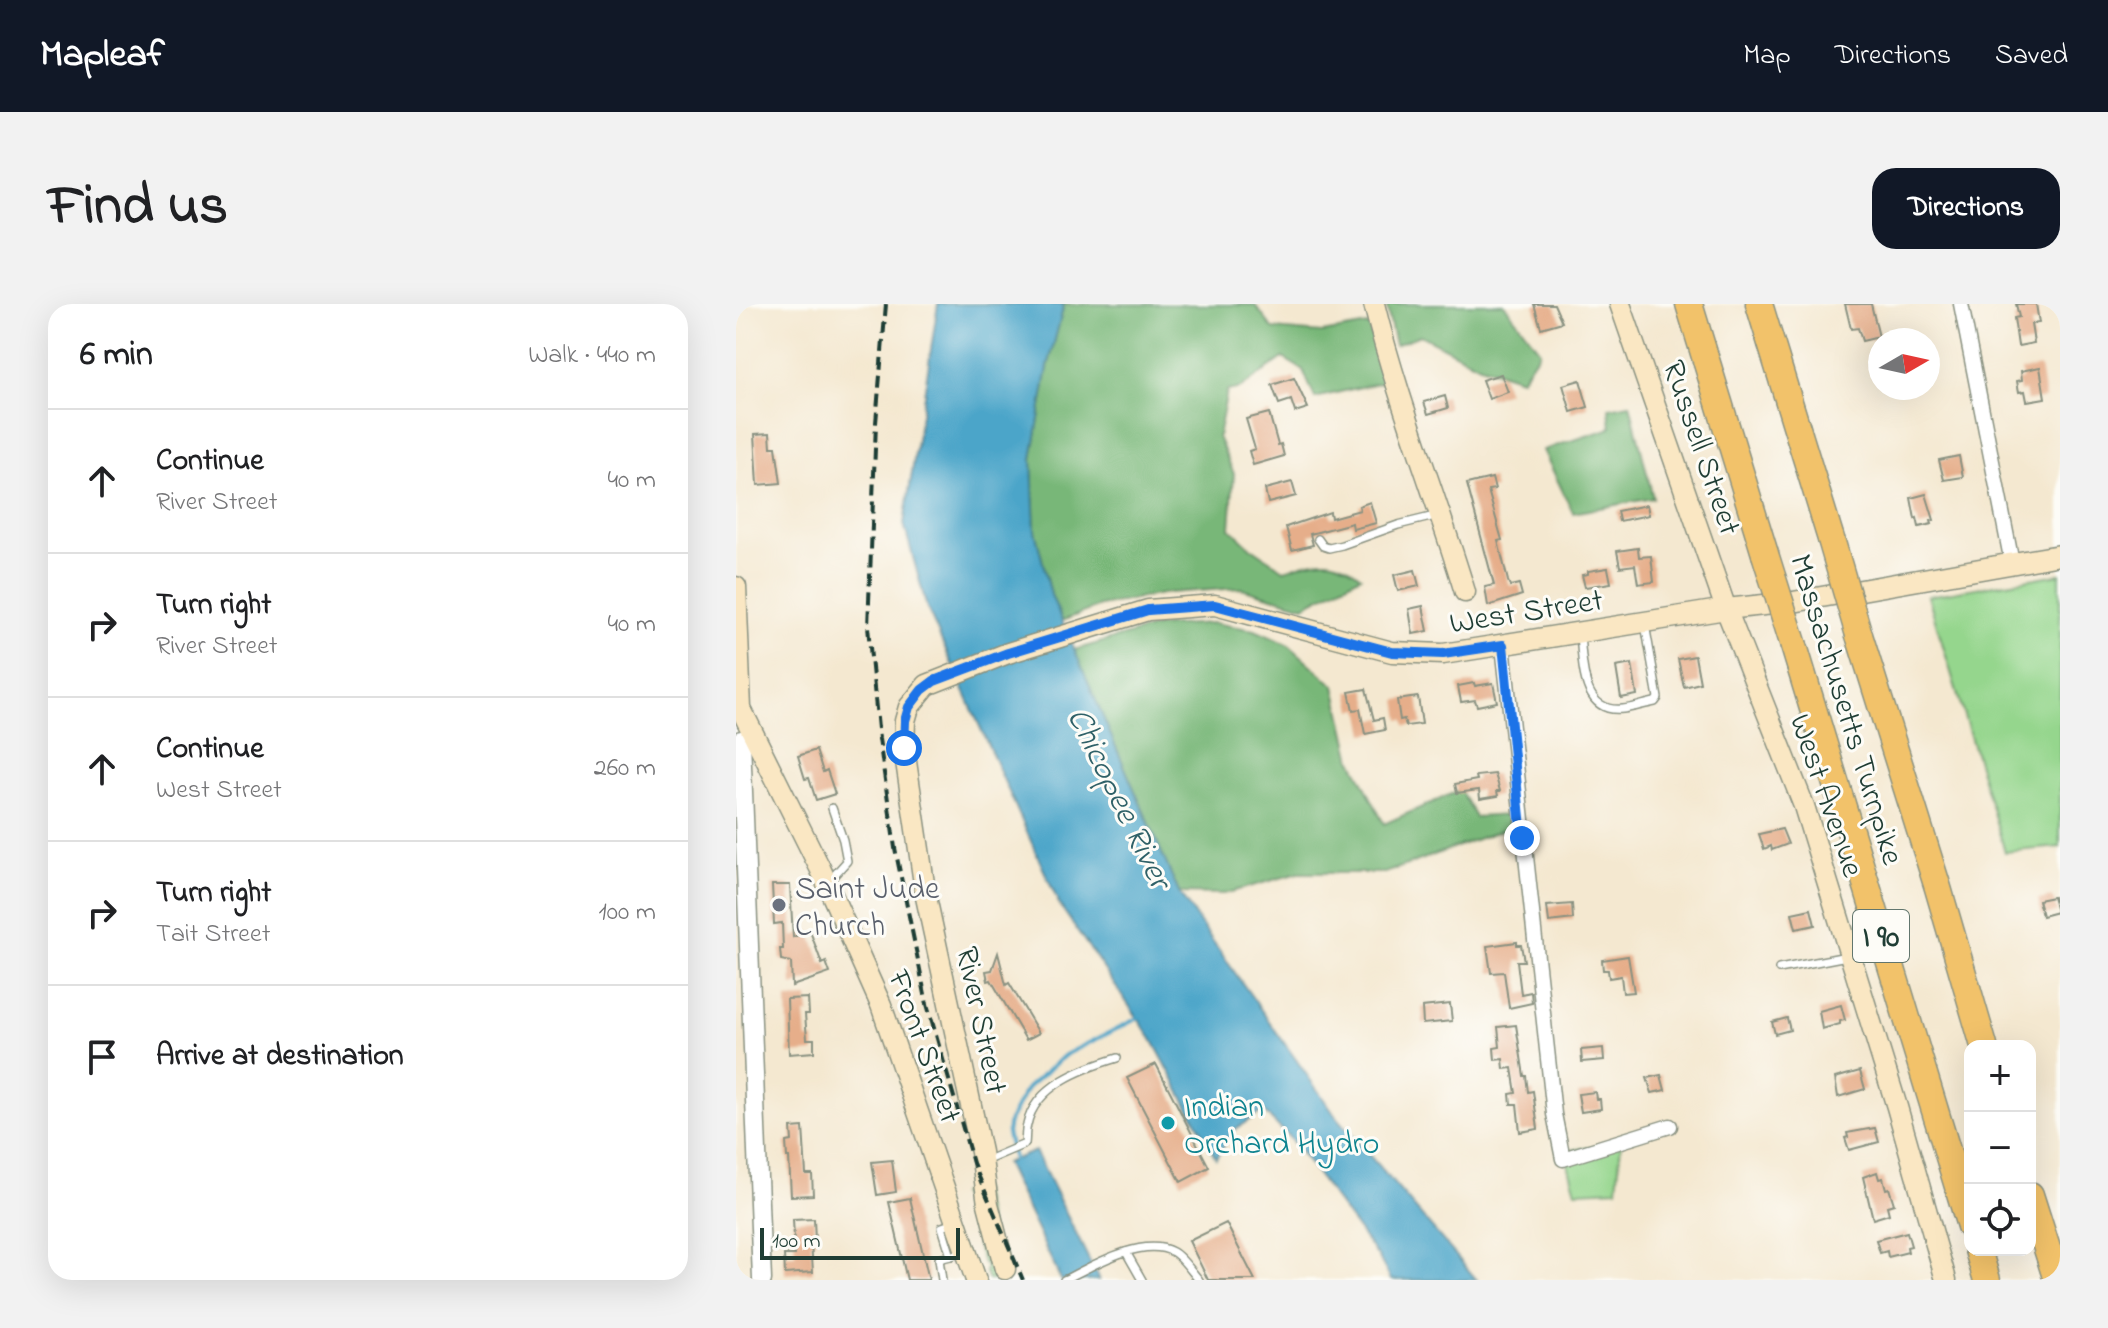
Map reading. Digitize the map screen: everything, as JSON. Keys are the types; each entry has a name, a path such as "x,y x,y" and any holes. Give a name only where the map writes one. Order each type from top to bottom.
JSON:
{"highway":[{"name":"Massachusetts Turnpike","path":"1689,304 1964,1206"},
{"name":"Massachusetts Turnpike","path":"1759,304 1982,1040"},
{"path":"2036,1214 2057,1280"},
{"path":"1980,1256 1987,1280"}],"main road":[{"path":"1374,304 1385,348 1465,592"},
{"name":"Russell Street","path":"1620,304 1726,609"},
{"name":"West Street","path":"1008,653 1148,610 1215,605 1392,652 1443,654 1726,609 1793,602 2060,555"},
{"path":"736,587 737,648"},
{"name":"West Avenue","path":"1726,609 1804,806 1897,1107 1946,1280"},
{"name":"Front Street","path":"737,648 741,709 827,884 881,1005 958,1222 959,1254 976,1280"},
{"name":"River Street","path":"1007,1275 988,1204 983,1161 926,897 904,748 905,721 913,701 927,685 1008,653"}],"street":[{"path":"1961,304 2012,563"},
{"path":"1503,645 1552,1099 1563,1159 1670,1126"},
{"path":"741,740 745,1040 762,1280"}],"lane":[{"path":"1318,539 1329,548 1441,514"},
{"path":"1580,633 1590,695 1601,704 1621,709 1655,702 1658,698 1645,622"},
{"path":"827,884 847,861 832,808"},
{"path":"1779,969 1849,955"},
{"path":"983,1161 1025,1144 1032,1111 1044,1096 1066,1078 1117,1058"},
{"path":"1064,1280 1126,1252 1149,1247 1173,1251 1199,1280"},
{"path":"1126,1252 1142,1280"},
{"path":"942,1280 939,1259 959,1254"}],"green space":[{"path":"1064,304 1255,305 1273,329 1322,333 1368,325 1386,381 1315,398 1303,370 1283,358 1241,388 1227,391 1218,437 1234,474 1230,528 1249,546 1284,570 1324,560 1341,563 1361,576 1304,606 1241,588 1167,593 1100,606 1062,621 1051,595 1035,531 1032,459 1048,367"},
{"path":"1386,304 1504,304 1540,351 1521,379 1480,366 1420,335 1395,345"},
{"path":"1630,404 1653,498 1573,513 1543,450 1611,428 1609,408"},
{"path":"2060,574 2060,847 2005,852 1928,596"},
{"path":"1213,623 1255,630 1289,645 1335,686 1352,760 1384,824 1460,790 1475,817 1508,815 1510,827 1385,873 1298,873 1224,894 1179,893 1074,650 1159,626"},
{"path":"1621,1143 1617,1189 1576,1191 1564,1151"},
{"path":"981,1189 1002,1280 988,1280 987,1268 960,1194"}],"water":[{"name":"Chicopee River","path":"938,304 1064,304 1048,367 1032,459 1035,531 1051,595 1179,893 1337,1118 1477,1280 1391,1280 1379,1258 1289,1137 1263,1111 1234,1130 1216,1158 1152,1039 1059,904 927,608 904,524"},
{"path":"1035,1151 1099,1280 1061,1280 1005,1163"}],"building":[{"path":"1534,304 1554,304 1562,322 1541,328"},
{"path":"1845,304 1871,304 1877,328 1868,328 1868,340 1862,341 1858,328 1851,329"},
{"path":"2016,304 2036,304 2039,323 2031,324 2034,343 2018,346 2014,318 2019,317"},
{"path":"2040,367 2045,398 2027,401 2025,391 2019,392 2017,381 2022,380 2021,371"},
{"path":"1501,374 1508,392 1489,399 1482,380"},
{"path":"1294,378 1308,408 1295,412 1291,400 1279,404 1272,385"},
{"path":"1580,380 1588,407 1571,412 1563,385"},
{"path":"1445,396 1448,408 1428,414 1424,402"},
{"path":"1269,413 1284,456 1253,465 1249,451 1255,449 1246,419"},
{"path":"770,433 771,447 776,447 781,483 758,485 755,434"},
{"path":"1959,456 1963,477 1944,480 1939,460"},
{"path":"1492,478 1495,489 1488,490 1502,540 1498,541 1508,581 1510,586 1519,584 1522,595 1488,606 1485,587 1494,585 1467,484"},
{"path":"1292,482 1296,496 1268,503 1265,489"},
{"path":"1926,494 1934,520 1932,524 1919,527 1911,498"},
{"path":"1370,502 1376,523 1353,529 1352,523 1310,534 1313,545 1292,550 1286,527 1330,512 1331,518 1360,510 1359,506"},
{"path":"1647,505 1649,515 1619,521 1617,511"},
{"path":"1638,548 1639,557 1651,556 1654,582 1638,584 1635,565 1620,567 1617,551"},
{"path":"1608,568 1611,583 1585,587 1582,575"},
{"path":"1415,570 1419,586 1398,591 1394,575"},
{"path":"1423,606 1428,631 1413,634 1409,609"},
{"path":"1695,656 1700,683 1684,687 1678,659"},
{"path":"1632,664 1637,695 1621,698 1616,667"},
{"path":"1474,683 1475,686 1493,683 1497,702 1477,706 1475,700 1461,702 1458,686"},
{"path":"1366,689 1374,720 1383,718 1385,730 1365,734 1360,709 1353,710 1349,692"},
{"path":"1418,697 1422,724 1406,726 1404,719 1400,720 1397,700"},
{"path":"816,750 835,794 816,800 798,756"},
{"path":"1495,774 1500,791 1497,791 1498,796 1480,799 1479,790 1457,793 1455,784 1477,780 1476,776"},
{"path":"1782,829 1788,844 1772,850 1771,846 1764,849 1759,834"},
{"path":"772,885 790,885 793,937 810,931 822,964 826,962 830,973 792,986 791,962 781,960 782,923 774,924"},
{"path":"2053,897 2057,912 2042,916 2038,900"},
{"path":"1572,904 1573,919 1549,922 1547,906"},
{"path":"1811,909 1815,925 1796,929 1792,913"},
{"path":"1517,942 1521,945 1524,961 1517,961 1521,994 1531,992 1532,1003 1509,1008 1504,972 1491,973 1487,946"},
{"path":"998,953 1006,985 1009,983 1039,1033 1026,1040 991,980 988,981 986,971 992,970"},
{"path":"1628,956 1634,992 1623,993 1621,976 1609,978 1608,970 1603,970 1602,960"},
{"path":"808,998 809,1014 805,1014 807,1039 814,1039 814,1052 789,1054 787,999"},
{"path":"1450,1004 1452,1021 1423,1024 1422,1007"},
{"path":"1841,1005 1845,1020 1822,1029 1819,1011"},
{"path":"1787,1018 1790,1030 1775,1034 1772,1022"},
{"path":"1516,1025 1528,1092 1533,1091 1538,1129 1520,1132 1517,1104 1511,1104 1510,1094 1516,1093 1512,1068 1504,1069 1503,1059 1495,1060 1494,1048 1500,1047 1498,1027"},
{"path":"1603,1048 1604,1060 1582,1062 1581,1050"},
{"name":"Indian Orchard Hydro","path":"1156,1064 1209,1167 1181,1182 1127,1078"},
{"path":"1860,1071 1865,1089 1838,1097 1835,1078"},
{"path":"1661,1075 1665,1090 1652,1093 1647,1078"},
{"path":"1595,1092 1601,1109 1581,1112 1578,1094"},
{"path":"803,1127 806,1174 812,1174 813,1195 791,1196 786,1142 792,1141 791,1128"},
{"path":"1875,1128 1879,1142 1849,1150 1845,1138 1848,1137 1847,1133"},
{"path":"892,1160 896,1192 877,1195 872,1162"},
{"path":"1877,1172 1879,1179 1883,1178 1886,1189 1889,1188 1894,1204 1887,1206 1889,1214 1873,1219 1863,1177"},
{"path":"910,1198 929,1280 907,1280 889,1202"},
{"path":"814,1219 815,1241 811,1241 813,1272 785,1274 784,1255 795,1255 793,1220"},
{"path":"1226,1223 1255,1280 1208,1280 1189,1241"},
{"path":"1907,1232 1911,1246 1907,1247 1908,1252 1888,1257 1887,1251 1880,1253 1876,1240"}],"waterway":[{"path":"1014,1163 1007,1133 1009,1121 1027,1088 1065,1055 1140,1017"}],"railway":[{"path":"886,304 876,423 868,627 879,739 895,848 927,1004 973,1163 1023,1280"}],"place":[{"name":"Saint Jude Church","path":"779,905"},
{"name":"Indian Orchard Hydro","path":"1168,1123"}],"route":[{"path":"904,748 909,707 922,690 934,681 1008,653 1148,610 1215,605 1392,652 1443,654 1503,645 1522,838"}]}
